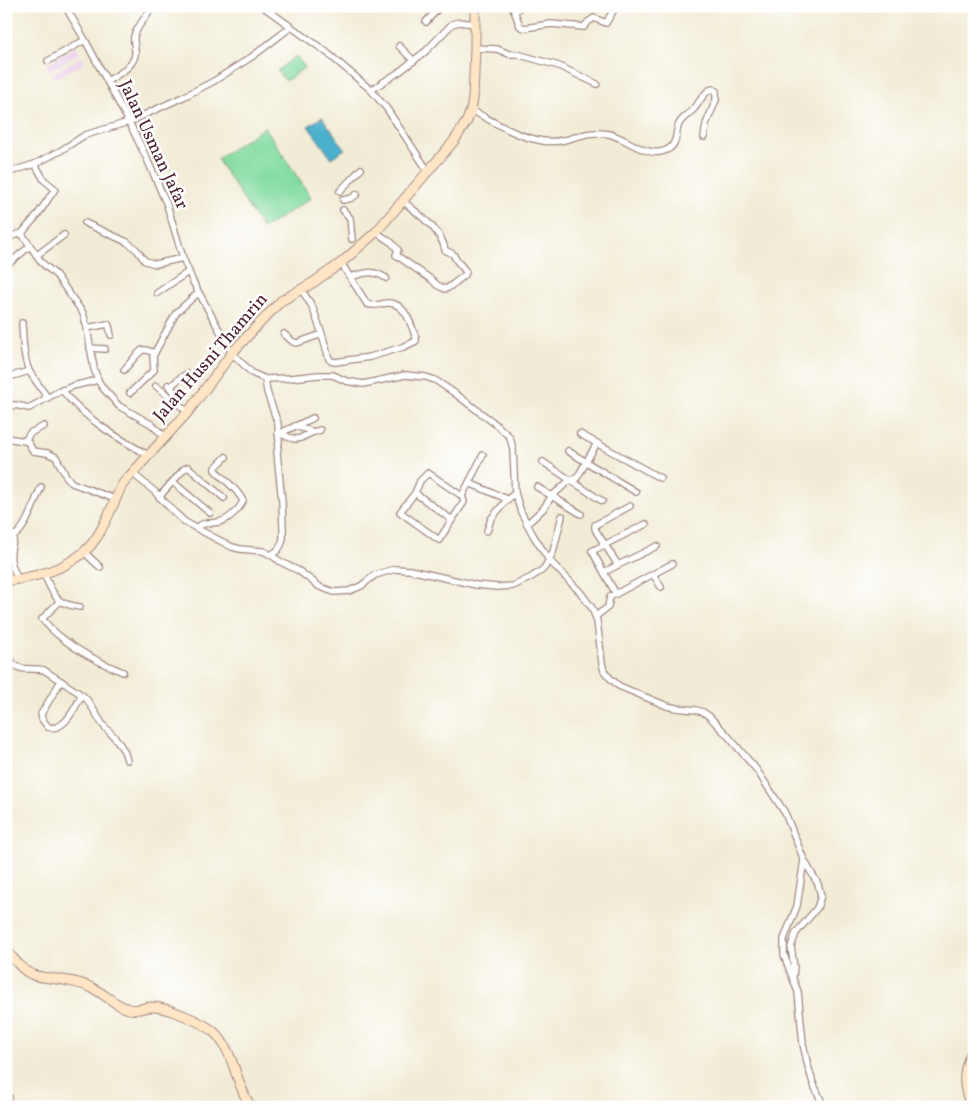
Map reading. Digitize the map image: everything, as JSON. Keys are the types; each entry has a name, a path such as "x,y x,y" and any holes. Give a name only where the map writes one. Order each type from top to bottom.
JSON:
{"street":[{"name":"Jalan Usman Jafar","path":"64,6 85,40 148,159 167,205 182,258 198,293 232,353 252,373 265,380"},
{"path":"107,81 116,76 132,61 135,53 134,35 153,6"},
{"path":"262,6 325,51 371,90 387,109 428,171"},
{"path":"426,22 440,6"},
{"name":"Jalan Husni Thamrin","path":"6,581 44,574 84,552 96,538 122,485 188,412 232,353 281,301 341,263 376,232 454,141 467,121 473,99 474,6"},
{"path":"511,6 522,27 551,24 584,27 594,18 606,23 616,6"},
{"path":"515,12 520,6"},
{"path":"371,90 414,61 452,24 459,22 475,24"},
{"path":"6,173 35,164 85,135 129,122 185,96 214,81 253,56 291,27"},
{"path":"48,61 85,40"},
{"path":"399,46 414,61"},
{"path":"475,48 497,49 509,54 517,54 559,66 597,84"},
{"path":"471,110 534,139 556,141 588,133 602,133 611,134 648,151 661,152 667,150 674,143 681,121 694,109 706,93 713,89 716,93 716,100 706,124 704,137"},
{"path":"6,240 22,233 40,212 55,189 44,180 35,164"},
{"path":"340,191 361,169"},
{"path":"343,200 352,198 357,194"},
{"path":"376,232 392,243 398,250 396,255 445,289 465,275 464,269 452,254 445,250 442,240 432,227 403,201"},
{"path":"343,210 350,218 352,239"},
{"path":"85,223 127,242 145,262 156,264 182,258"},
{"path":"22,233 36,255 56,275 81,310 87,328 94,369 102,387 119,406 151,424 165,437"},
{"path":"36,255 64,235"},
{"path":"6,266 30,246"},
{"path":"301,289 312,306 329,359 335,362 370,357 416,341 404,310 393,303 374,306 367,304 341,263"},
{"path":"157,293 188,272"},
{"path":"350,277 373,272 386,278"},
{"path":"130,393 154,370 153,359 155,353 176,313 198,293"},
{"path":"22,323 26,364 47,398"},
{"path":"87,328 108,325 111,335"},
{"path":"284,334 297,343 322,334"},
{"path":"90,348 106,349"},
{"path":"124,370 142,350 155,353"},
{"path":"6,378 29,371"},
{"path":"172,400 175,394 174,390 169,386 187,374"},
{"path":"271,555 278,550 283,534 282,502 277,464 278,424 265,380 333,375 346,381 363,384 410,375 420,376 436,380 492,422 509,436 511,441 515,493 527,524 549,560 588,602 596,616 604,671 619,686 667,706 703,712 716,723 756,769 771,789 785,813 804,860 818,884 821,896 817,908 796,933 791,946 794,968 793,976"},
{"path":"6,407 15,405 29,408 62,390 98,380"},
{"path":"156,386 188,412"},
{"path":"62,390 92,420 148,455"},
{"path":"279,433 313,418"},
{"path":"25,440 30,433 44,426"},
{"path":"279,433 296,439 305,437 310,432 317,431 295,426"},
{"path":"580,434 660,478"},
{"path":"6,438 25,440 33,451 47,453 56,457 72,483 115,499"},
{"path":"527,524 543,509 552,496 570,480 577,478 597,443"},
{"path":"568,450 636,492"},
{"path":"462,496 483,455"},
{"path":"196,528 202,524 222,521 235,512 242,504 241,497 229,483 215,472 215,468 226,457"},
{"path":"542,462 602,501"},
{"path":"159,497 188,467 224,498"},
{"path":"132,472 185,522 232,547 263,551 299,571 320,587 329,591 349,591 360,586 375,575 396,569 410,570 476,585 513,586 541,571 549,560 557,542 562,516"},
{"path":"428,473 462,496 464,502 440,540 400,512 415,493 420,481 428,473"},
{"path":"173,482 210,514"},
{"path":"469,483 507,499"},
{"path":"6,533 14,535 23,528 41,487"},
{"path":"537,487 581,514"},
{"path":"415,493 452,520"},
{"path":"487,531 491,519 507,499 515,493"},
{"path":"618,565 595,525 630,506"},
{"path":"616,594 592,551 646,524"},
{"path":"14,535 10,558 18,580"},
{"path":"604,572 657,546"},
{"path":"84,552 100,567"},
{"path":"596,616 608,607 610,597 672,564"},
{"path":"44,574 60,601 80,607"},
{"path":"653,574 661,587"},
{"path":"60,601 42,618 49,627 76,648 102,664 123,672"},
{"path":"6,645 6,651 16,666 44,670 82,695 103,725 117,740 128,760"},
{"path":"61,681 42,714 42,719 48,727 55,728 63,723 82,695"},
{"path":"804,860 795,914 784,939 784,955 798,992 803,1044 808,1066 813,1083 824,1107"},
{"path":"6,951 28,973 36,976 77,983 92,988 119,1006 127,1009 161,1008 184,1015 205,1025 220,1038 250,1107"},
{"path":"972,1107 964,1079 968,1061 974,1047"}],"shaded area":[{"path":"76,46 80,53 49,71 46,64"},
{"path":"82,57 85,63 54,79 51,74"}],"green space":[{"path":"296,56 305,67 286,81 277,71"},
{"path":"265,127 311,198 263,229 217,159"}],"water":[{"path":"322,117 345,149 331,158 308,126"}]}
